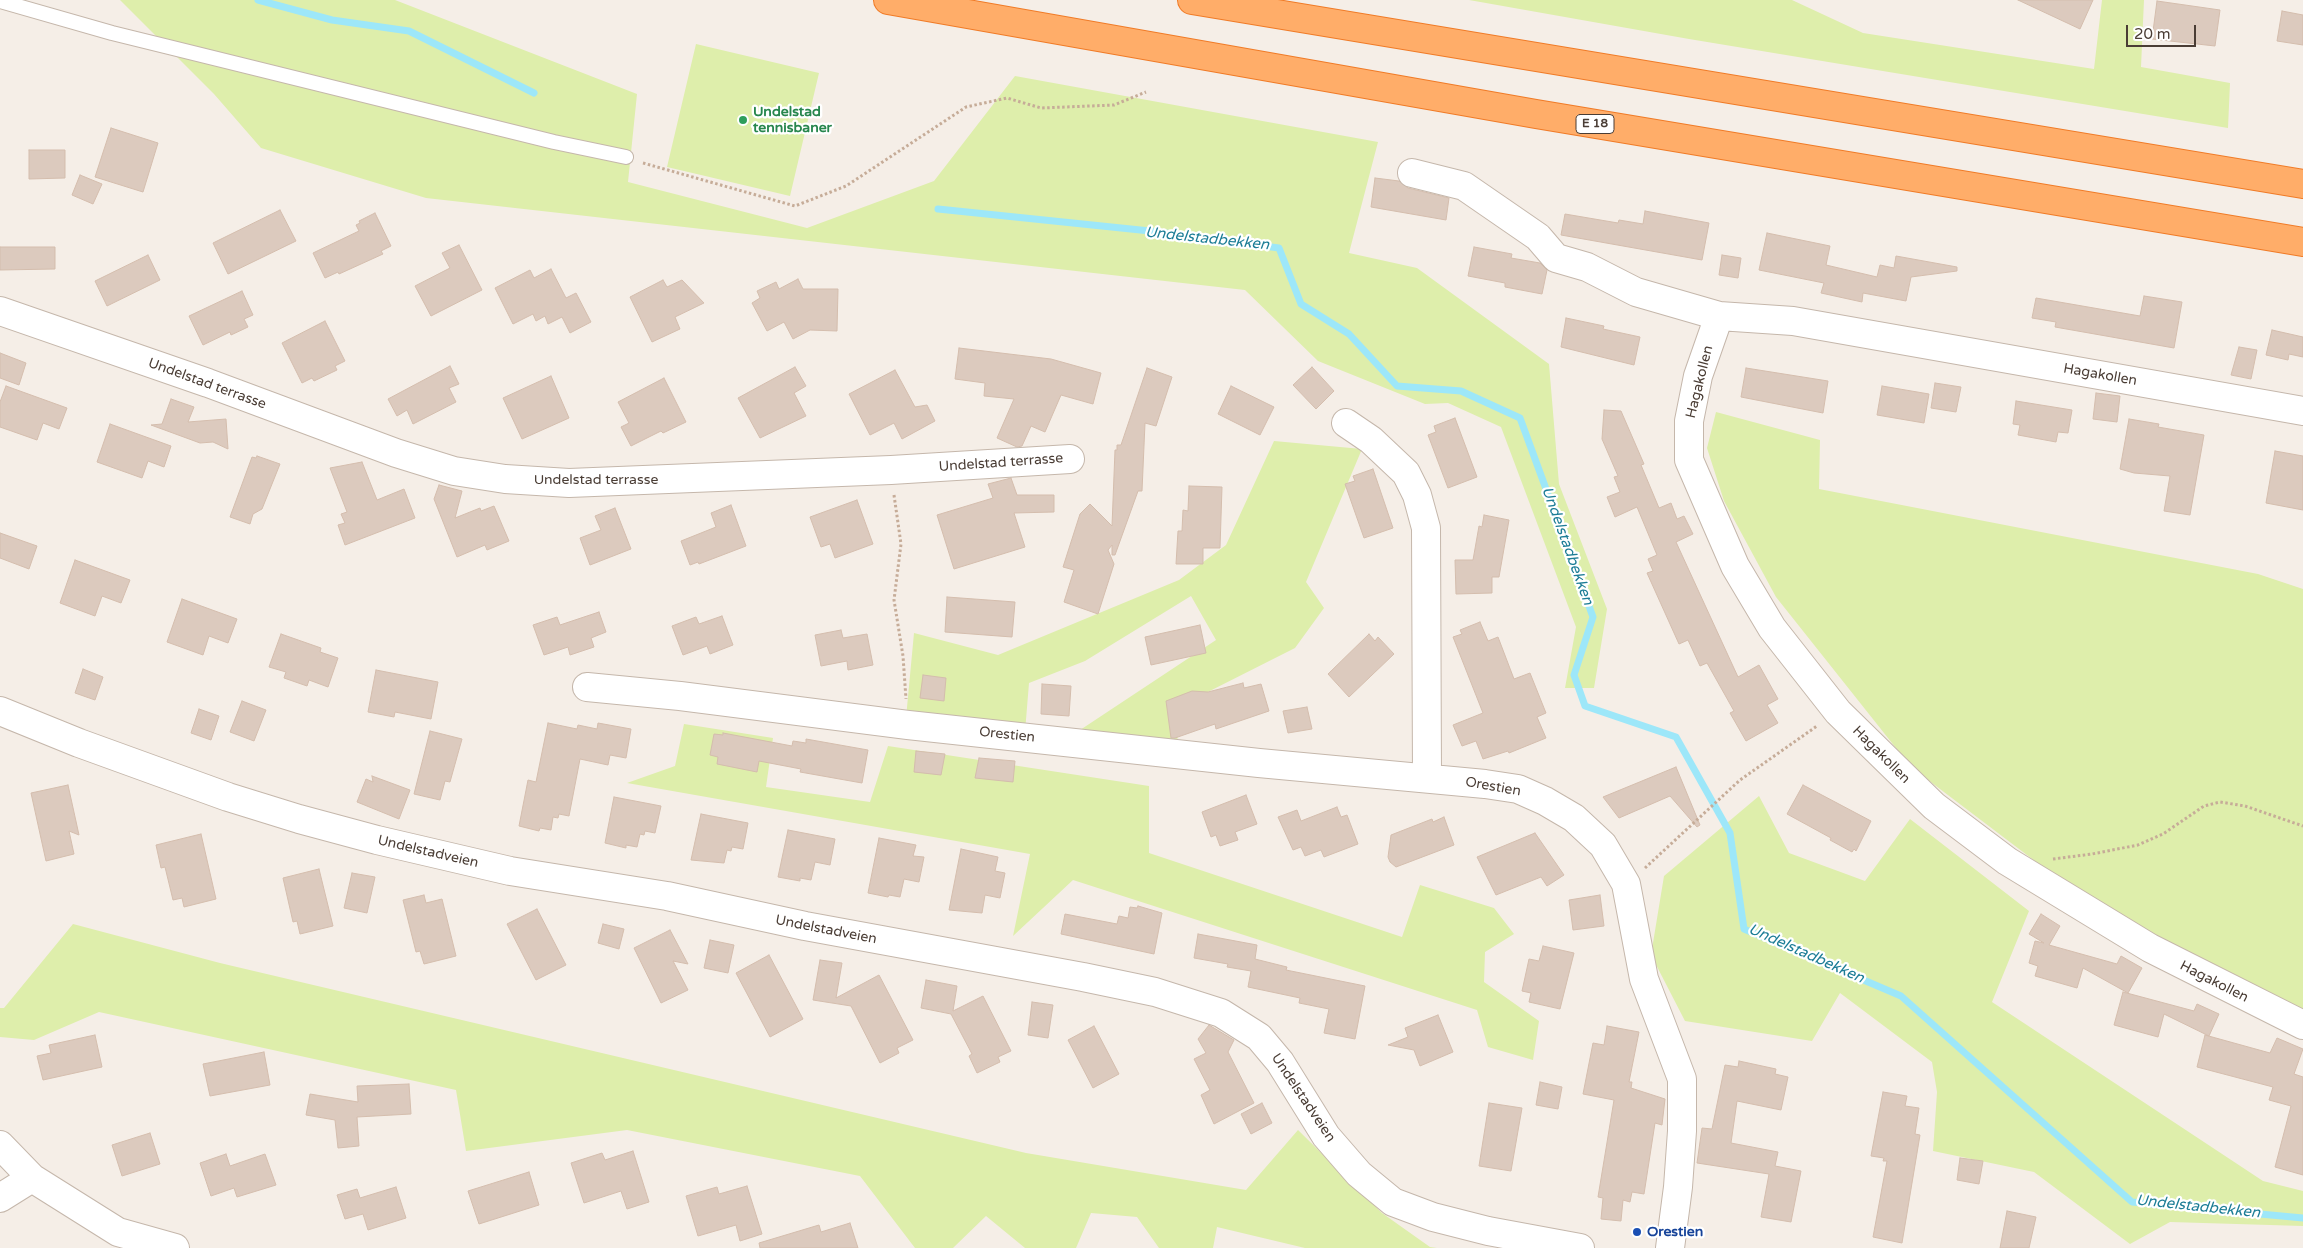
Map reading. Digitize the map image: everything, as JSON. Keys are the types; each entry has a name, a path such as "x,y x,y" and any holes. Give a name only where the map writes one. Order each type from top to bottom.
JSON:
{"highway":[{"name":"E 18","path":"888,0 1536,114 2303,242"},
{"path":"1192,0 2303,184"}],"street":[{"name":"Hagakollen","path":"1412,173 1464,186 1538,237 1556,258 1587,267 1636,292 1718,316 1793,321 2303,411"},
{"name":"Undelstad terrasse","path":"0,311 208,383 396,454 454,471 505,480 569,484 891,470 1070,459"},
{"name":"Hagakollen","path":"1718,316 1698,376 1689,421 1689,460 1735,566 1772,628 1838,712 1934,806 2007,861 2150,948 2303,1026"},
{"path":"1346,423 1371,440 1406,473 1417,495 1426,528 1428,777"},
{"name":"Orestien","path":"587,687 680,696 908,725 1259,763 1428,777 1518,789 1545,801 1574,818 1603,845 1626,884 1644,979 1682,1078 1682,1141 1670,1248"},
{"name":"Undelstadveien","path":"0,711 97,750 228,797 298,820 377,840 510,871 667,896 805,926 1083,976 1155,992 1221,1013 1259,1037 1280,1062 1326,1136 1359,1174 1393,1202 1433,1217 1580,1248"},
{"path":"0,1145 32,1178 117,1240 175,1248"},
{"path":"0,1198 32,1178"}],"lane":[{"path":"0,1 112,33 482,124 626,157"}],"path":[{"path":"626,157 795,206 846,186 966,107 1007,98 1041,108 1114,106 1146,92"},
{"path":"891,470 901,544 894,600 904,656 908,725"},
{"path":"1626,884 1740,780 1838,712"},
{"path":"2025,872 2050,859 2092,854 2138,844 2162,834 2204,806 2220,802 2245,806 2303,826"}],"green space":[{"path":"120,0 395,0 637,94 628,182 807,228 934,181 1015,76 1378,142 1349,253 1417,268 1549,364 1559,484 1607,609 1594,688 1565,688 1576,627 1501,427 1448,403 1425,404 1318,361 1245,290 426,198 261,148 214,94"},
{"path":"1469,0 1792,0 1863,33 2094,69 2102,0 2144,0 2141,67 2230,83 2228,128 1689,39"},
{"name":"Undelstad tennisbaner","path":"696,44 819,73 790,196 667,167"},
{"path":"1716,412 1820,440 1819,489 2258,574 2303,589 2303,1009 2173,951 2052,874 1911,767 1776,597 1724,501 1707,448"},
{"path":"1274,441 1362,449 1306,582 1324,608 1295,648 1184,704 1176,746 1071,736 1216,640 1191,596 1085,661 1029,683 1025,732 906,718 914,633 998,655 1179,580 1226,545"},
{"path":"684,724 773,738 766,787 870,802 888,746 1149,786 1149,853 1402,937 1420,885 1494,908 1514,934 1485,952 1484,982 1539,1021 1533,1060 1488,1047 1477,1010 1073,880 1013,936 1030,854 627,783 675,766"},
{"path":"1759,796 1789,853 1865,881 1910,819 2029,911 1992,1002 2263,1181 2303,1191 2303,1226 2170,1222 2130,1244 2034,1172 1933,1151 1937,1092 1932,1062 1840,993 1812,1041 1685,1021 1651,955 1664,876"},
{"path":"73,924 220,963 1026,1153 1246,1190 1298,1130 1382,1213 1430,1247 1437,1248 1305,1248 1217,1227 1213,1248 1159,1248 1137,1217 1091,1213 1076,1248 1025,1248 986,1216 953,1248 915,1248 860,1176 627,1130 466,1151 456,1090 99,1012 34,1040 0,1037 0,1008 4,1008"}],"building":[{"path":"2018,0 2093,0 2080,29"},
{"path":"2157,1 2220,10 2215,46 2152,39"},
{"path":"2282,11 2303,15 2303,45 2277,41"},
{"path":"111,128 158,143 143,192 95,177"},
{"path":"29,150 65,150 65,178 29,179"},
{"path":"80,175 102,184 93,204 72,195"},
{"path":"1375,178 1399,181 1408,188 1449,198 1446,220 1371,207"},
{"path":"280,210 296,241 228,274 213,243"},
{"path":"1645,211 1709,223 1702,260 1561,235 1565,214 1618,223 1619,220 1643,224"},
{"path":"375,213 391,246 381,251 383,254 339,274 338,272 325,278 313,253 359,231 356,225 360,223 359,221"},
{"path":"1767,233 1830,246 1826,265 1877,277 1880,265 1894,268 1896,256 1957,267 1957,271 1911,277 1906,301 1863,293 1862,302 1821,293 1824,283 1759,270"},
{"path":"459,245 482,290 431,316 415,286 450,268 442,253"},
{"path":"0,247 55,247 55,269 0,270"},
{"path":"1474,247 1512,254 1511,258 1540,263 1547,270 1542,294 1505,287 1505,283 1468,276"},
{"path":"148,255 160,280 107,306 95,281"},
{"path":"1722,255 1741,258 1738,278 1719,275"},
{"path":"551,269 566,298 576,293 591,322 570,333 562,317 548,324 545,316 536,321 533,314 513,324 495,288 530,270 534,278"},
{"path":"798,279 803,289 838,289 837,331 810,330 793,339 784,322 767,331 752,303 760,298 757,291 776,282 779,289"},
{"path":"663,280 667,287 682,280 704,303 675,317 680,329 652,342 630,297"},
{"path":"242,291 253,315 244,319 248,327 231,335 230,332 203,345 189,316"},
{"path":"2144,296 2182,302 2174,348 2055,327 2056,322 2032,318 2036,298 2140,316"},
{"path":"1566,318 1604,326 1603,329 1640,337 1634,365 1561,347"},
{"path":"325,321 345,361 335,366 337,370 314,381 312,378 302,383 282,343"},
{"path":"2272,330 2303,337 2303,357 2289,354 2288,360 2266,355"},
{"path":"2239,347 2257,350 2251,379 2231,375"},
{"path":"959,348 1051,359 1101,373 1093,404 1061,395 1045,432 1031,426 1022,446 1017,447 997,438 1014,399 984,396 985,383 955,379"},
{"path":"0,353 26,363 19,385 0,378"},
{"path":"450,366 459,384 449,388 456,402 413,424 407,410 397,416 388,399"},
{"path":"795,367 806,386 794,393 806,416 760,438 738,398"},
{"path":"1312,367 1334,391 1316,409 1293,385"},
{"path":"1147,368 1172,377 1156,426 1145,423 1142,491 1138,491 1115,555 1112,555 1112,545 1108,550 1114,564 1098,614 1064,602 1074,570 1063,567 1080,514 1090,504 1112,526 1115,450 1117,450 1117,445 1121,445"},
{"path":"1746,368 1828,381 1823,413 1741,397"},
{"path":"895,370 915,407 927,405 935,421 902,439 894,423 870,435 849,394"},
{"path":"551,376 569,418 522,439 503,398"},
{"path":"664,378 686,422 663,433 661,431 631,446 621,427 629,423 618,402"},
{"path":"1935,383 1961,387 1956,412 1931,408"},
{"path":"6,386 67,408 59,429 43,423 37,440 0,427 0,402"},
{"path":"1231,386 1274,407 1260,435 1218,414"},
{"path":"1882,386 1929,394 1924,423 1877,415"},
{"path":"2096,393 2120,396 2117,422 2093,419"},
{"path":"171,399 194,407 188,422 226,419 228,449 213,442 200,443 151,425 162,424"},
{"path":"2016,401 2072,410 2068,433 2058,432 2056,442 2018,435 2020,425 2013,424"},
{"path":"1604,410 1621,411 1644,464 1641,465 1659,508 1671,503 1677,519 1684,516 1693,534 1676,542 1738,677 1759,665 1778,699 1767,705 1778,723 1746,741 1730,713 1734,711 1707,663 1700,666 1688,640 1679,644 1647,573 1653,571 1648,559 1657,555 1637,507 1615,517 1607,497 1620,492 1614,477 1618,476 1602,439"},
{"path":"1455,418 1477,477 1448,488 1428,435 1436,432 1434,426"},
{"path":"2129,419 2159,424 2158,427 2204,435 2190,515 2164,511 2170,476 2134,473 2120,469"},
{"path":"110,424 171,446 164,467 148,461 142,478 97,462"},
{"path":"2275,451 2303,456 2303,510 2266,503"},
{"path":"257,456 280,464 262,509 253,514 250,524 230,517 252,457 256,458"},
{"path":"362,462 377,500 404,489 415,518 345,545 338,525 345,523 341,514 347,512 330,468"},
{"path":"1373,469 1393,528 1364,538 1345,484 1355,481 1353,476"},
{"path":"1011,478 1017,495 1054,495 1054,512 1014,513 1025,547 954,569 937,515 993,498 988,484"},
{"path":"439,485 462,491 455,518 480,508 481,511 494,506 509,541 487,550 485,545 457,557 434,499"},
{"path":"1189,486 1222,487 1220,548 1203,548 1203,564 1176,564 1178,531 1182,531 1183,510 1188,511"},
{"path":"857,500 873,544 835,558 830,544 821,547 810,517"},
{"path":"731,505 746,546 699,564 698,562 690,565 681,541 716,527 711,513"},
{"path":"615,508 631,549 590,565 580,538 601,530 595,516"},
{"path":"1484,515 1509,520 1499,577 1492,577 1492,593 1456,594 1455,560 1473,560 1479,526 1482,527"},
{"path":"0,533 37,546 29,569 0,558"},
{"path":"75,560 130,580 121,603 102,596 95,616 60,603"},
{"path":"947,597 1015,602 1012,637 945,632"},
{"path":"182,599 237,619 228,643 209,636 203,655 167,642"},
{"path":"599,612 606,632 591,638 594,647 570,655 568,647 544,655 533,625 557,617 560,625"},
{"path":"722,616 733,645 710,654 707,646 683,655 672,626 696,617 699,624"},
{"path":"1480,622 1488,641 1498,637 1514,679 1530,673 1546,713 1537,717 1546,738 1509,753 1508,751 1483,759 1476,741 1462,746 1453,725 1483,713 1453,637 1462,634 1460,630"},
{"path":"1200,625 1206,653 1151,665 1145,637"},
{"path":"841,630 843,638 867,634 873,665 848,670 847,661 821,666 815,635"},
{"path":"281,634 321,648 320,652 338,658 328,687 309,680 307,686 284,678 286,672 269,667"},
{"path":"1369,634 1375,641 1378,637 1394,654 1349,697 1328,674"},
{"path":"83,669 103,677 95,700 75,693"},
{"path":"376,670 438,682 431,719 395,712 394,717 368,712"},
{"path":"923,675 946,678 944,701 920,698"},
{"path":"1243,683 1244,688 1261,684 1269,711 1216,729 1215,724 1171,738 1166,701 1192,691 1208,692"},
{"path":"1042,684 1071,686 1069,716 1041,714"},
{"path":"242,701 266,710 254,741 230,732"},
{"path":"1307,707 1312,729 1288,733 1283,711"},
{"path":"199,709 219,716 211,740 191,733"},
{"path":"548,723 577,729 578,725 597,729 598,723 631,729 626,758 610,755 608,765 580,759 569,816 559,814 558,818 553,817 551,830 540,828 539,831 519,826 528,780 536,782"},
{"path":"430,731 462,739 450,782 445,781 440,800 414,794"},
{"path":"723,733 792,746 793,741 806,743 806,739 868,750 862,783 800,772 801,769 759,761 757,772 717,764 718,757 710,755 714,734 723,735"},
{"path":"916,751 945,754 941,775 914,772"},
{"path":"979,758 1015,761 1013,782 975,778"},
{"path":"1676,767 1700,825 1697,827 1670,796 1619,818 1603,797"},
{"path":"372,776 410,790 399,819 357,802 366,779 373,782"},
{"path":"68,785 79,835 69,831 74,854 46,861 31,793"},
{"path":"1803,785 1871,821 1856,851 1854,849 1852,852 1787,814"},
{"path":"1246,795 1257,824 1235,832 1238,840 1220,846 1216,835 1211,837 1202,812"},
{"path":"614,797 661,806 655,833 645,831 644,835 640,834 637,847 626,845 626,848 605,843"},
{"path":"1337,807 1341,817 1347,815 1358,844 1324,857 1321,850 1305,856 1301,847 1293,850 1278,817 1297,810 1301,821"},
{"path":"701,814 748,823 743,849 732,847 731,851 727,850 724,863 691,860"},
{"path":"1444,817 1454,845 1396,867 1390,862 1388,857 1391,835 1432,819 1433,822"},
{"path":"788,830 835,839 830,865 815,862 811,880 800,878 800,881 778,877"},
{"path":"1535,833 1564,875 1547,886 1541,877 1496,895 1477,857"},
{"path":"201,834 216,899 184,907 182,898 173,900 165,867 161,868 156,845"},
{"path":"879,838 916,845 913,856 924,857 919,882 904,879 900,897 868,893"},
{"path":"961,849 998,857 995,871 1005,873 1000,898 985,895 982,913 949,910"},
{"path":"319,869 333,926 300,934 297,921 293,922 283,878"},
{"path":"352,873 375,877 367,913 344,908"},
{"path":"424,895 426,903 442,899 456,956 424,964 420,951 416,952 403,900"},
{"path":"1600,895 1604,926 1573,930 1569,900"},
{"path":"1138,906 1162,913 1154,954 1061,934 1065,914 1117,924 1119,916 1128,918 1130,907 1137,908"},
{"path":"537,909 566,965 536,980 507,924"},
{"path":"2041,914 2060,926 2049,945 2117,964 2121,956 2142,968 2128,993 2083,968 2077,988 2035,976 2038,966 2029,963 2035,941 2044,943 2029,934"},
{"path":"603,924 624,929 619,949 598,943"},
{"path":"670,930 688,964 673,961 688,990 661,1003 634,948"},
{"path":"1198,934 1257,945 1255,959 1287,967 1286,970 1365,986 1355,1039 1324,1033 1329,1009 1299,1003 1300,998 1248,987 1251,971 1227,967 1228,964 1194,958"},
{"path":"710,940 734,945 728,973 704,968"},
{"path":"1543,946 1574,953 1560,1009 1529,1002 1531,993 1522,991 1529,959 1539,961"},
{"path":"769,955 803,1019 770,1037 736,973"},
{"path":"820,960 842,963 836,998 879,975 913,1040 897,1048 899,1053 880,1063 851,1006 813,1000"},
{"path":"926,980 957,986 953,1011 983,996 1011,1051 998,1057 1000,1062 977,1073 969,1056 972,1054 951,1014 921,1008"},
{"path":"2123,992 2194,1011 2197,1004 2219,1014 2209,1036 2164,1014 2158,1037 2114,1025"},
{"path":"1032,1002 1053,1005 1048,1038 1028,1035"},
{"path":"1438,1015 1453,1052 1420,1066 1414,1050 1388,1045 1408,1037 1405,1028"},
{"path":"1209,1025 1234,1040 1228,1052 1254,1103 1214,1124 1201,1095 1210,1090 1194,1059 1206,1053 1198,1039"},
{"path":"1094,1026 1119,1074 1093,1088 1068,1040"},
{"path":"1607,1026 1639,1032 1629,1082 1632,1082 1631,1088 1665,1099 1662,1125 1655,1123 1644,1194 1632,1192 1630,1202 1623,1200 1621,1221 1601,1219 1603,1198 1598,1197 1614,1100 1583,1094 1593,1043 1604,1045"},
{"path":"95,1035 102,1067 43,1080 37,1056 51,1053 49,1045"},
{"path":"2205,1035 2270,1053 2277,1038 2303,1049 2294,1074 2303,1077 2303,1175 2275,1167 2291,1106 2269,1100 2273,1087 2197,1067"},
{"path":"264,1052 270,1085 210,1096 203,1064"},
{"path":"1739,1061 1776,1069 1775,1074 1788,1077 1781,1110 1737,1101 1731,1143 1778,1152 1775,1166 1801,1171 1791,1222 1761,1217 1769,1174 1697,1163 1702,1128 1712,1129 1725,1065 1738,1067"},
{"path":"1540,1082 1562,1087 1558,1109 1536,1105"},
{"path":"409,1084 411,1114 357,1117 359,1146 338,1148 335,1120 306,1115 310,1094 358,1102 357,1086"},
{"path":"1883,1092 1907,1096 1905,1106 1919,1108 1915,1134 1920,1135 1902,1243 1873,1237 1887,1161 1883,1161 1884,1158 1871,1156"},
{"path":"1262,1103 1272,1123 1251,1134 1241,1114"},
{"path":"1489,1103 1522,1108 1511,1171 1479,1166"},
{"path":"150,1133 160,1164 122,1176 112,1145"},
{"path":"633,1151 649,1202 627,1209 621,1191 584,1203 571,1163 602,1153 605,1160"},
{"path":"226,1154 230,1166 265,1154 276,1185 237,1197 234,1188 211,1196 200,1163"},
{"path":"1960,1158 1983,1161 1979,1184 1957,1180"},
{"path":"529,1172 539,1205 479,1224 468,1191"},
{"path":"747,1186 762,1234 740,1241 736,1225 698,1236 686,1196 717,1187 719,1194"},
{"path":"396,1187 406,1218 368,1230 363,1214 345,1219 337,1195 357,1189 360,1198"},
{"path":"2007,1211 2036,1217 2029,1248 2000,1248"},
{"path":"850,1223 858,1248 760,1248 759,1243 819,1225 821,1232"}],"waterway":[{"path":"258,0 332,20 409,31 534,93"},
{"name":"Undelstadbekken","path":"938,209 1150,231 1279,248 1301,304 1349,334 1397,386 1461,391 1520,418 1593,617 1574,675 1585,706 1676,737 1730,833 1744,929 1901,996 2132,1202 2303,1218"}],"place":[{"name":"Undelstad tennisbaner","path":"743,120"},
{"name":"Orestien","path":"1637,1232"}]}
